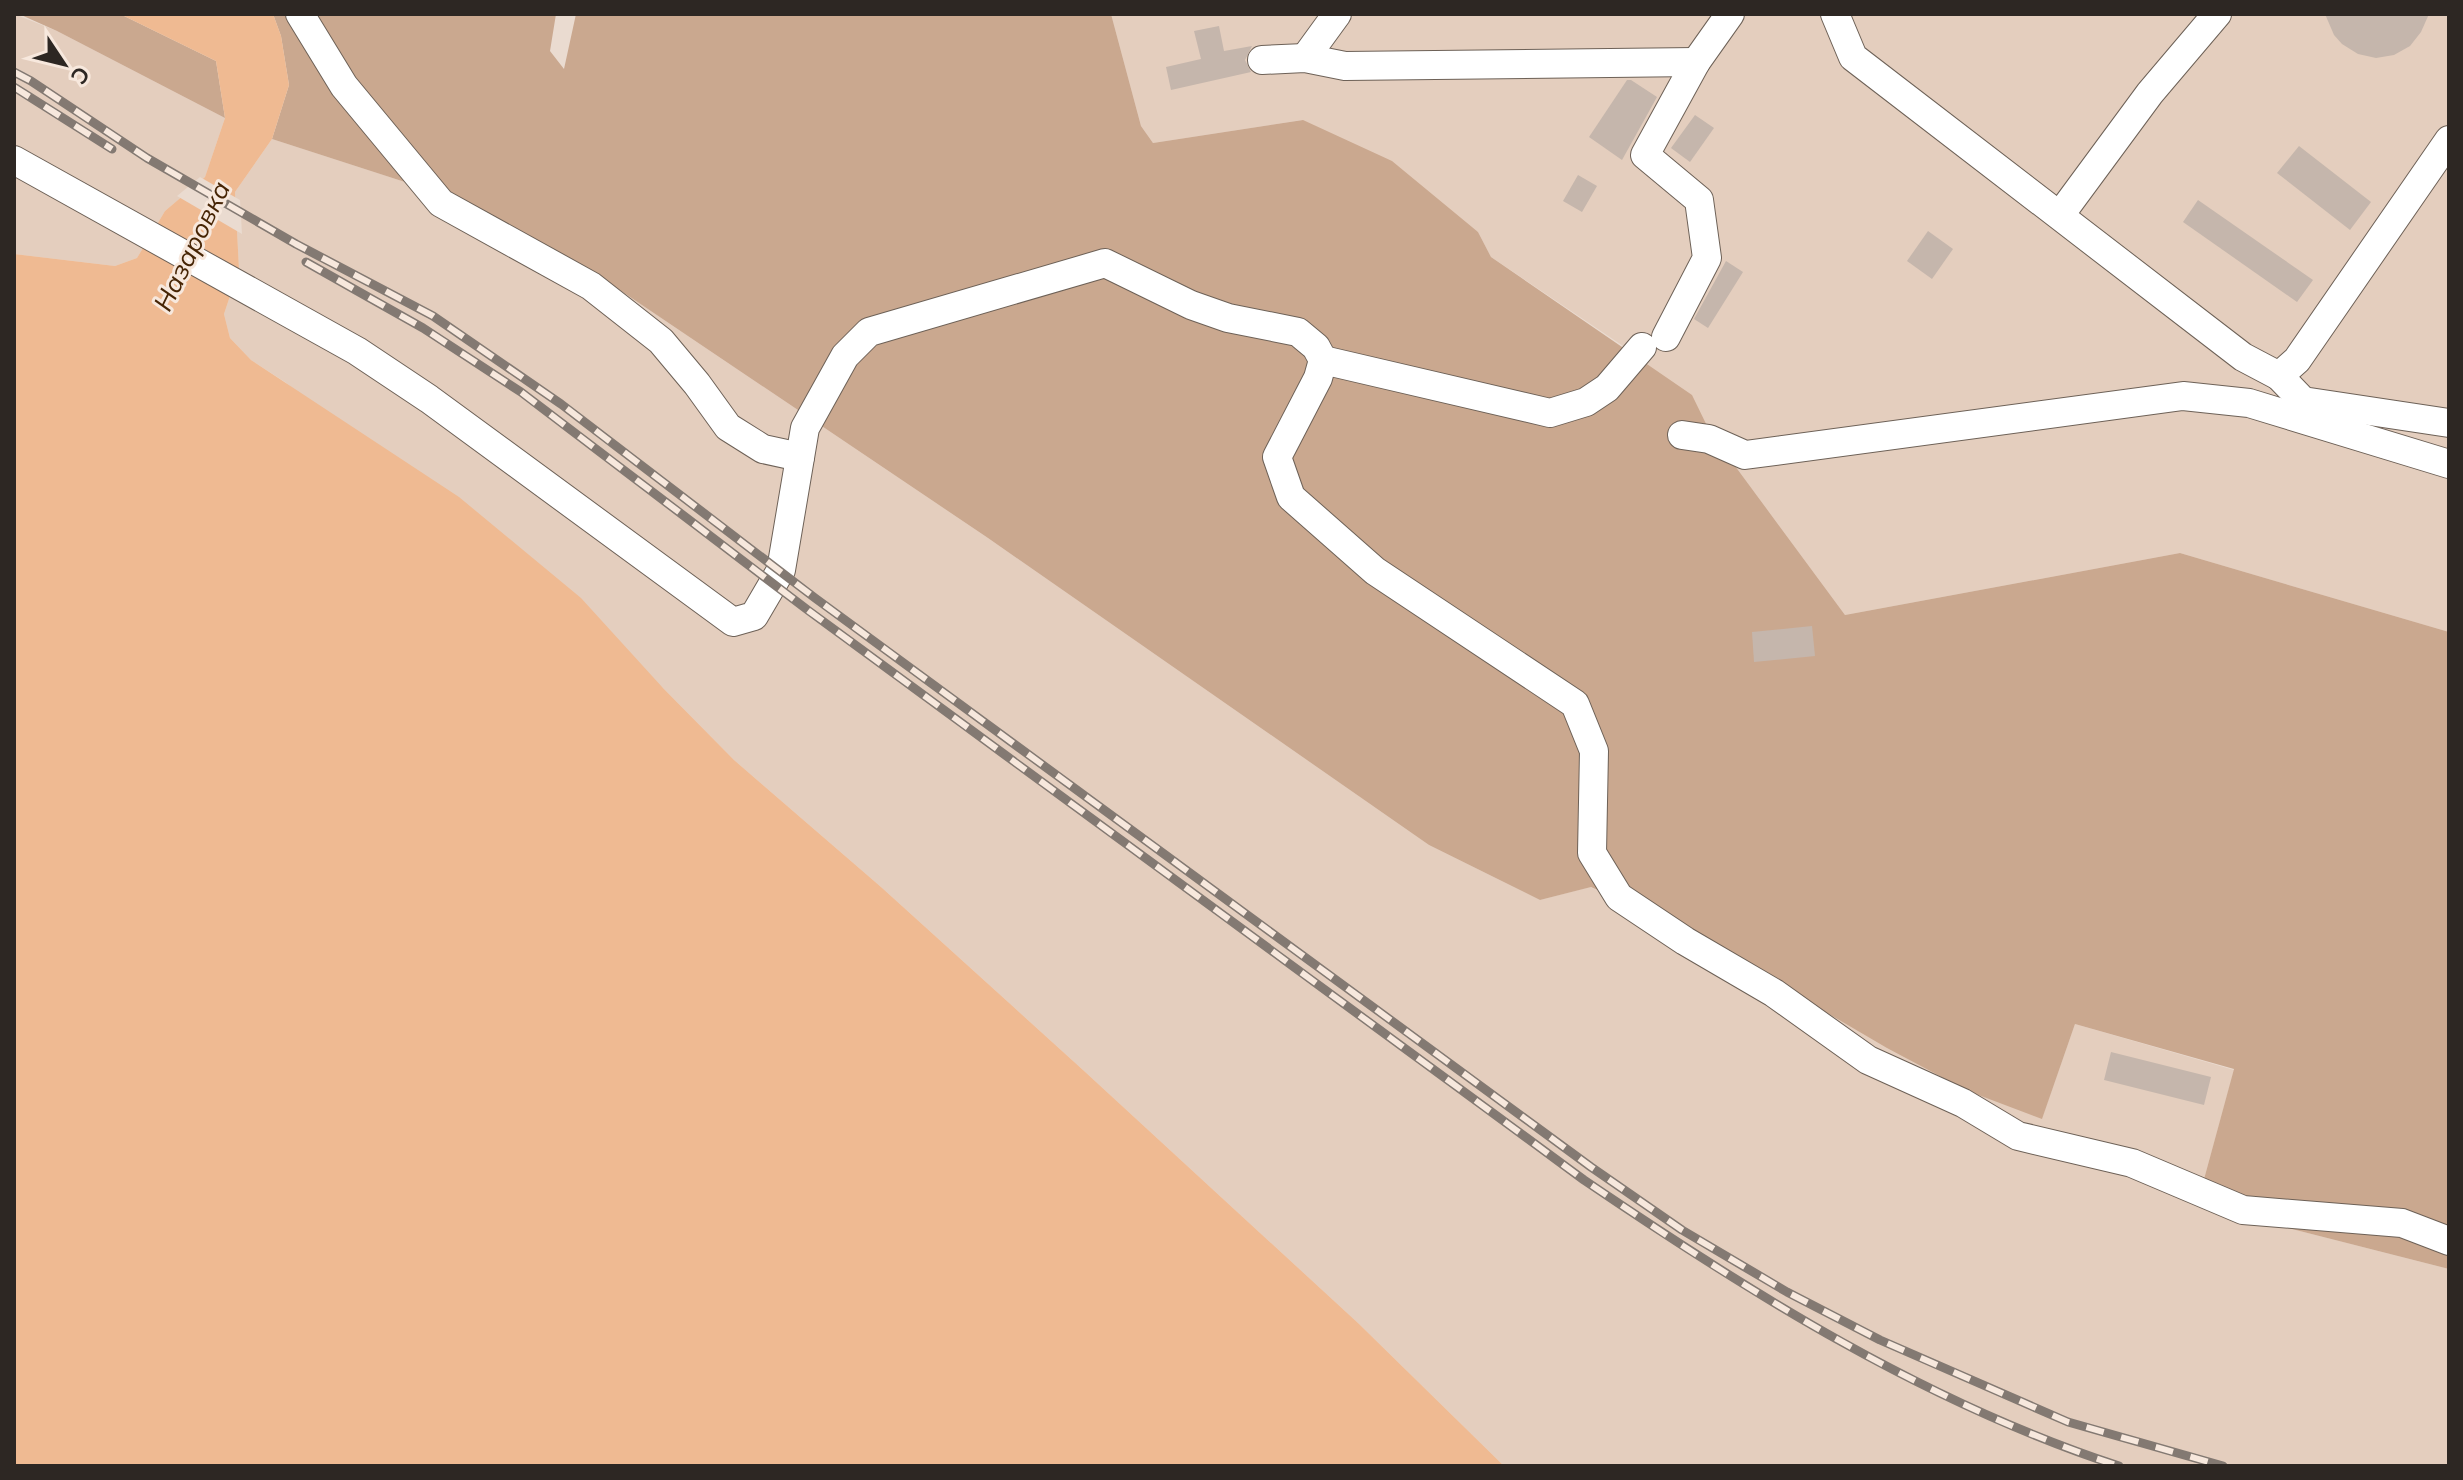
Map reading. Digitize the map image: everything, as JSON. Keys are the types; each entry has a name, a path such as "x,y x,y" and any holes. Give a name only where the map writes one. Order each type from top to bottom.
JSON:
{"lane":[{"path":"300,14 344,86 441,203 591,286 661,341 728,427 763,449 800,457"},
{"path":"1305,58 1337,14"},
{"path":"1323,360 1550,413 1586,402 1607,388 1654,342 1707,258 1699,200 1645,155 1696,62 1730,14"},
{"path":"1835,14 1853,57 2243,357 2279,376 2303,401 2449,423"},
{"path":"2060,215 2150,93 2217,14"},
{"path":"1262,60 1305,58 1345,66 1696,62"},
{"path":"2279,376 2297,360 2449,140"},
{"path":"14,160 357,351 429,399 733,622 754,616 781,570 805,428 845,356 869,332 1105,263 1191,305 1228,318 1298,332 1316,347 1323,360 1318,378 1277,457 1291,497 1375,571 1575,704 1594,751 1592,853 1619,897 1685,941 1774,993 1868,1060 1963,1103 2018,1136 2132,1163 2243,1210 2402,1223 2449,1241"},
{"path":"1682,435 1709,439 1745,455 2183,396 2249,403 2449,464"}],"shaded area":[{"path":"14,14 57,31 225,118 205,177 165,211 137,258 115,266 14,254"},
{"path":"19,14 120,14 216,61 225,118 57,31"},
{"path":"273,14 556,14 550,51 564,69 576,14 1111,14 1141,126 1153,143 1303,120 1392,161 1478,232 1491,257 1692,395 1710,432 1845,615 2180,553 2449,632 2449,1269 2197,1205 2234,1069 2075,1024 2042,1119 1968,1091 1887,1048 1689,932 1591,887 1540,900 1429,845 988,538 587,268 442,194 272,139 289,85 281,36"},
{"path":"1111,14 2449,14 2449,632 2180,553 1845,615 1710,432 1629,350 1491,257 1478,232 1302,120 1153,143 1141,126"},
{"path":"272,139 442,194 587,268 988,538 1429,845 1540,900 1590,887 1689,932 2042,1118 2075,1024 2234,1070 2197,1205 2449,1269 2449,1466 1504,1466 1358,1323 881,887 734,760 663,688 285,382 251,360 230,338 224,314 239,269 235,192"}],"water":[{"name":"Назаровка","path":"120,14 273,14 281,36 289,85 272,139 235,192 239,269 224,314 230,338 251,360 459,497 581,598 734,760 881,887 1083,1070 1358,1323 1504,1466 14,1466 14,254 115,266 137,258 165,211 205,177 225,118 216,61"}],"pier":[{"path":"200,177 240,200 242,234 177,196"}],"building":[{"path":"2325,14 2429,14 2410,46 2394,55 2376,58 2358,54 2342,44 2334,35"},
{"path":"1219,26 1224,51 1252,46 1245,60 1251,72 1171,90 1166,67 1201,59 1194,31"},
{"path":"1627,80 1657,97 1622,160 1589,137"},
{"path":"1695,115 1714,128 1690,162 1671,148"},
{"path":"2299,146 2371,202 2350,230 2277,173"},
{"path":"1578,175 1597,186 1582,212 1563,201"},
{"path":"2198,200 2313,280 2297,302 2183,222"},
{"path":"1928,231 1953,249 1932,279 1907,261"},
{"path":"1726,261 1743,272 1708,328 1694,319"},
{"path":"1812,626 1815,656 1754,662 1752,632"},
{"path":"2111,1052 2211,1077 2204,1105 2104,1080"}],"railway":[{"path":"14,72 147,158 296,244 433,316 561,404 815,598 1591,1167 1682,1230 1787,1292 1880,1340 2068,1422 2223,1466"},
{"path":"14,87 112,149"},
{"path":"306,262 423,328 521,392 809,611 1584,1180 1647,1222 1776,1304 1909,1378 2047,1440 2119,1466"}]}
